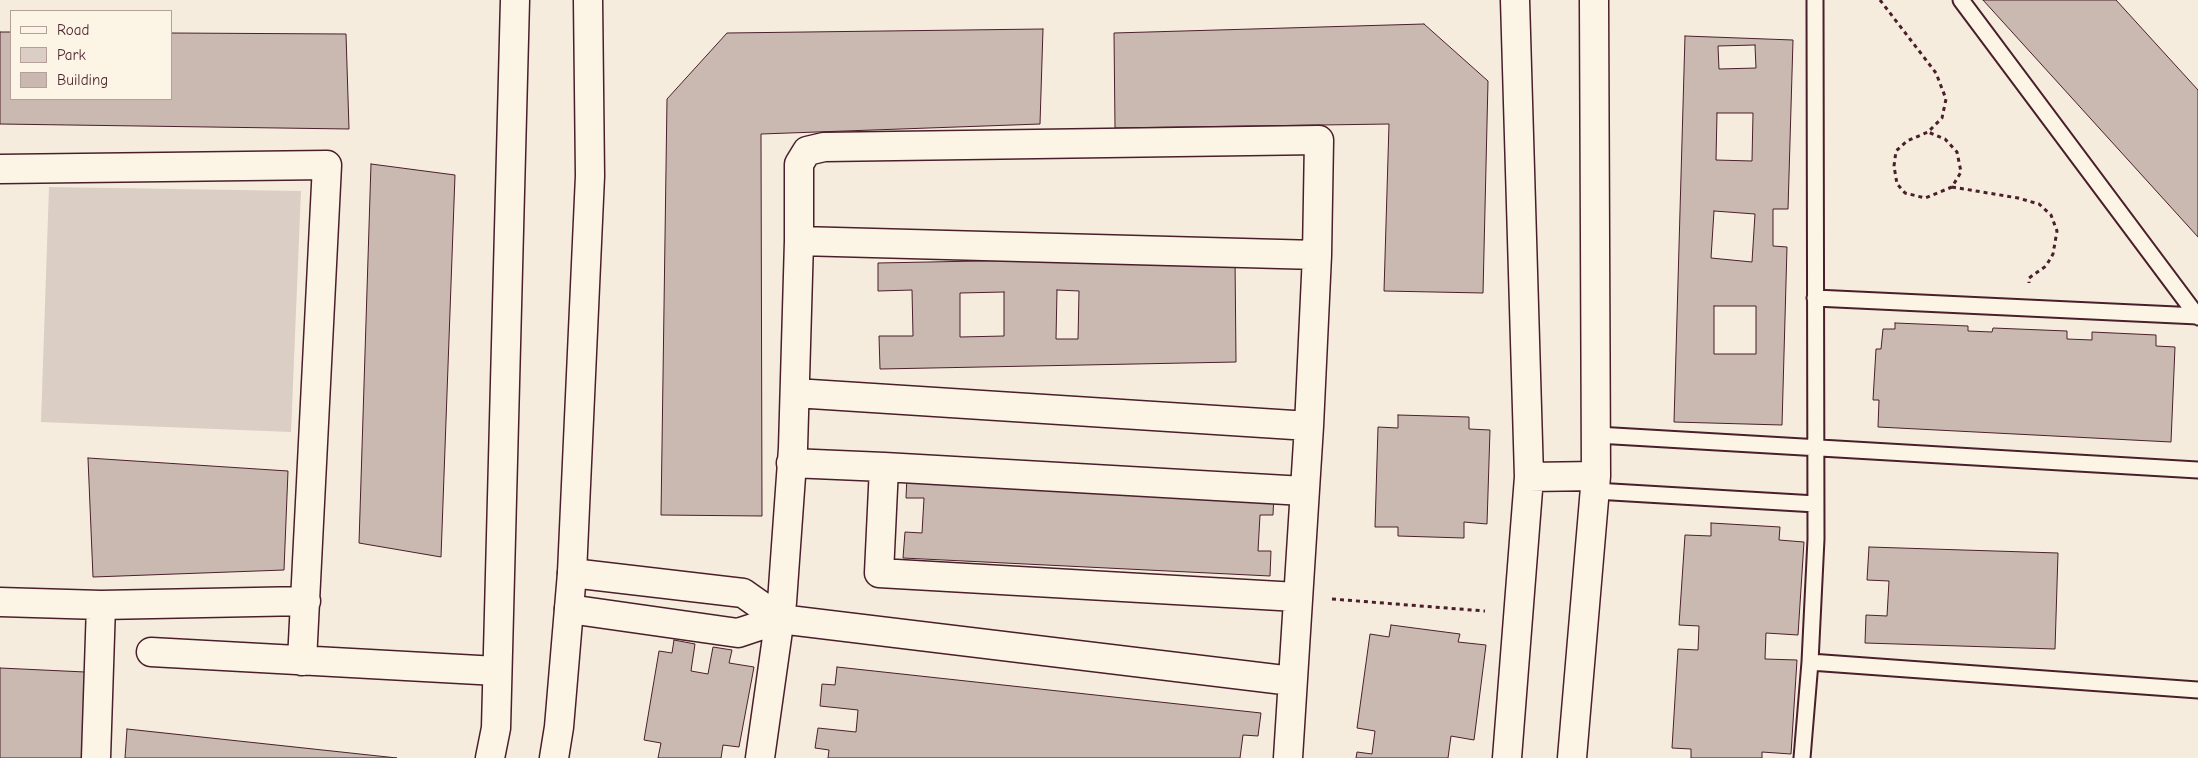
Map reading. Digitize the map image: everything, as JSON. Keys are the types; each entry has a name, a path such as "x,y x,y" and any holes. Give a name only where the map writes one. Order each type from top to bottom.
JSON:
{"street":[{"path":"490,758 496,728 514,0"},
{"path":"554,758 559,727 572,573 590,176 588,0"},
{"path":"1507,758 1529,477 1515,0"},
{"path":"1572,758 1595,483 1594,0"},
{"path":"760,758 780,619 792,463 799,241 799,164 807,151 824,147 1319,140 1309,426 1288,758"},
{"path":"0,169 328,165 302,661"},
{"path":"799,241 1316,255"},
{"path":"794,393 1309,426"},
{"path":"792,463 1304,491"},
{"path":"884,467 880,574 1297,597"},
{"path":"1529,477 1595,483"},
{"path":"572,573 742,593 780,619"},
{"path":"0,602 101,605 306,601"},
{"path":"96,758 101,605"},
{"path":"569,609 738,633 780,619 1292,681"},
{"path":"151,652 497,671"}],"lane":[{"path":"1802,758 1810,662 1816,504 1815,0"},
{"path":"1961,0 2198,317"},
{"path":"1815,298 2198,317"},
{"path":"1596,435 2198,470"},
{"path":"1595,483 1816,504"},
{"path":"1810,662 2198,690"}],"path":[{"path":"1880,0 1936,73 1946,99 1942,118 1928,132 1907,141 1896,151 1894,166 1897,184 1905,193 1925,198 1952,187 2018,198 2039,204 2051,215 2057,231 2053,254 2046,266 2029,278 2028,308"},
{"path":"1928,132 1945,139 1956,152 1961,172 1952,187"},
{"path":"1297,597 1518,614"}],"green space":[{"path":"49,187 301,191 291,432 41,422"}],"building":[{"path":"1983,0 2116,0 2198,90 2198,237"},
{"path":"1424,24 1488,81 1483,293 1384,291 1389,124 1115,128 1114,33"},
{"path":"1043,29 1040,124 761,134 762,516 661,515 667,99 727,33"},
{"path":"0,32 10,32 10,100 172,100 172,33 346,34 349,129 0,124"},
{"path":"1685,36 1793,40 1788,209 1773,209 1773,246 1787,247 1782,425 1674,422","holes":["1755,45 1756,68 1719,69 1718,46","1717,113 1753,113 1752,161 1716,160","1714,211 1755,214 1752,262 1711,258","1714,306 1756,306 1756,354 1714,354"]},
{"path":"371,164 455,175 441,557 359,543"},
{"path":"1235,256 1236,362 880,369 879,336 913,336 912,290 878,291 878,263","holes":["1057,290 1079,291 1078,339 1056,339","1004,292 1004,336 960,337 960,293"]},
{"path":"1895,323 1968,326 1968,331 1992,332 1993,328 2067,331 2067,339 2092,340 2092,332 2156,335 2156,346 2175,347 2171,442 1878,427 1879,400 1873,400 1876,349 1881,349 1883,329 1895,329"},
{"path":"1398,415 1469,417 1469,429 1490,430 1487,524 1464,522 1464,538 1398,536 1398,527 1375,527 1378,427 1398,428"},
{"path":"88,458 288,471 284,570 93,577"},
{"path":"907,476 1274,493 1273,515 1260,515 1258,551 1271,551 1270,576 903,558 905,532 922,533 924,498 906,498"},
{"path":"1711,523 1780,527 1779,540 1804,542 1798,635 1766,633 1765,659 1797,660 1791,754 1762,752 1762,758 1691,758 1691,749 1672,748 1678,649 1698,650 1699,626 1679,625 1685,535 1711,536"},
{"path":"1869,547 2058,553 2055,649 1865,643 1866,615 1887,616 1889,581 1867,580"},
{"path":"1391,625 1460,634 1458,642 1486,645 1474,740 1451,736 1448,758 1356,758 1357,752 1372,754 1375,731 1357,728 1370,634 1389,637"},
{"path":"674,640 695,644 691,671 708,674 713,647 732,650 729,663 754,667 739,747 723,745 721,758 658,758 661,743 644,740 659,651 672,653"},
{"path":"837,667 1261,713 1258,736 1243,735 1240,758 828,758 829,750 815,748 818,728 856,732 858,710 820,706 822,684 835,685"},
{"path":"0,668 85,672 86,758 0,758"},
{"path":"127,729 397,758 125,758"}]}
